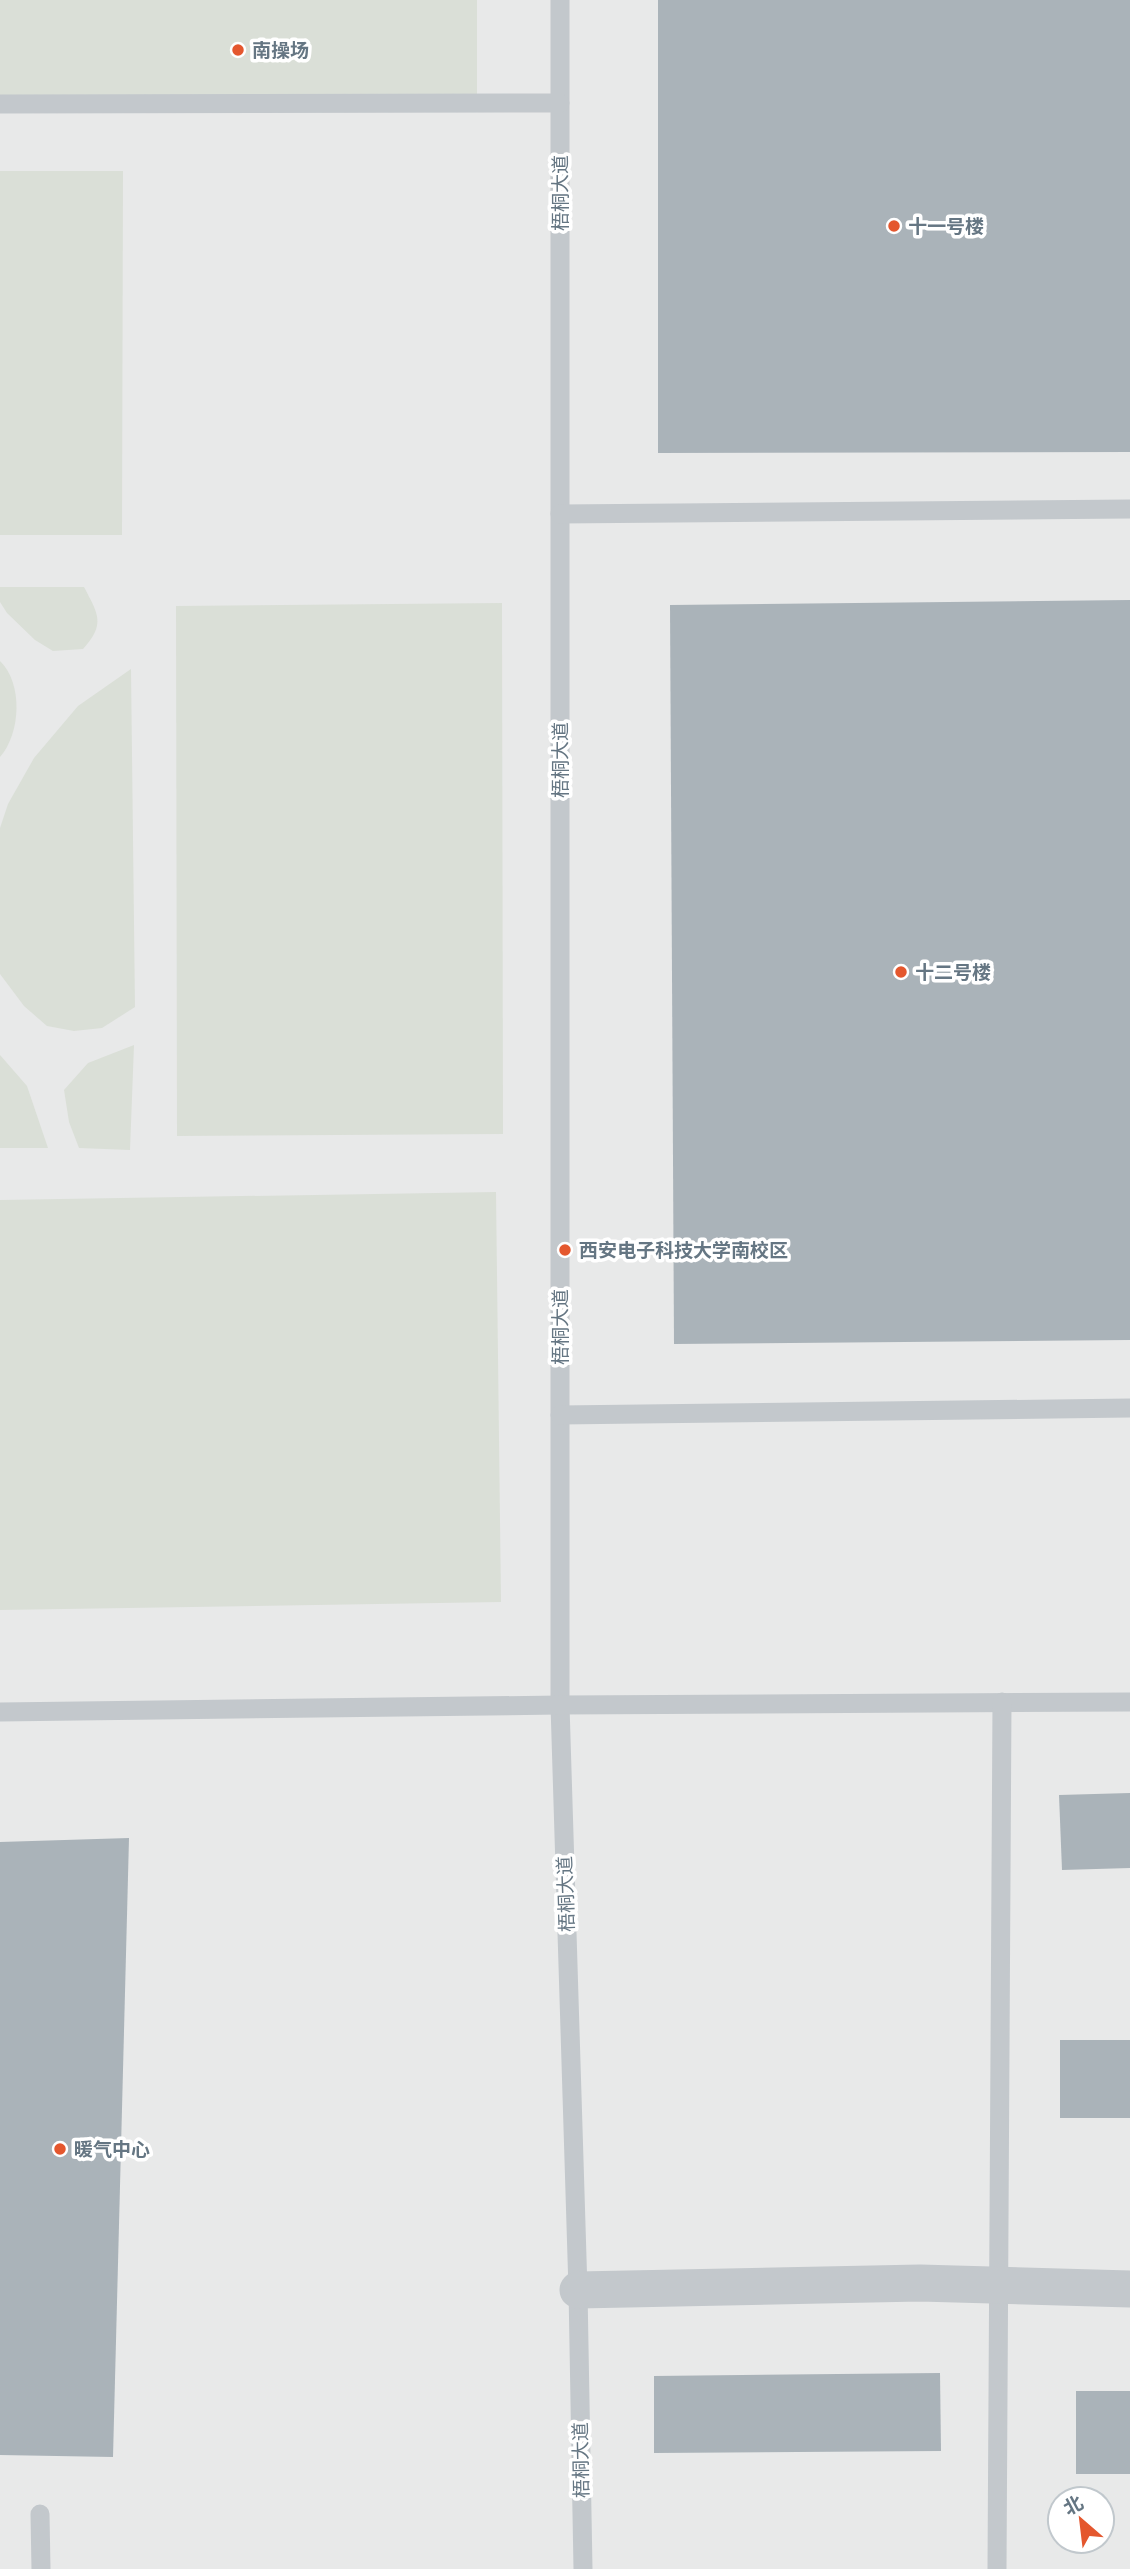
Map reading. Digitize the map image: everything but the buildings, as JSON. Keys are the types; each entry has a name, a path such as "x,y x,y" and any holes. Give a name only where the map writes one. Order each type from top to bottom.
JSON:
{"street":[{"path":"578,2290 919,2283 1130,2289"}],"lane":[{"name":"梧桐大道","path":"560,0 560,1705 578,2290 583,2569"},
{"path":"0,104 560,103"},
{"path":"560,514 1130,509"},
{"path":"560,1415 1130,1408"},
{"path":"997,2569 1002,1702"},
{"path":"0,1712 1130,1702"},
{"path":"40,2514 41,2569"}],"shaded area":[{"name":"西安电子科技大学南校区","path":"0,0 1130,0 1130,2569 0,2569"},
{"name":"南操场","path":"0,0 477,0 477,99 0,102"},
{"path":"0,171 123,171 122,535 0,535"},
{"path":"0,587 84,587 96,612 95,633 83,649 53,651 35,640 7,613 0,602"},
{"path":"502,603 503,1134 177,1136 176,606"},
{"path":"0,661 13,682 16,708 12,735 0,757"},
{"path":"131,669 135,1007 102,1028 74,1031 47,1026 24,1006 0,974 0,828 8,804 34,758 78,706"},
{"path":"134,1045 130,1150 79,1148 69,1122 64,1090 88,1063"},
{"path":"0,1055 27,1086 48,1148 0,1148"},
{"path":"496,1192 501,1602 0,1610 0,1200"}],"place":[{"name":"南操场","path":"238,50"},
{"name":"十一号楼","path":"894,226"},
{"name":"十二号楼","path":"901,972"},
{"name":"西安电子科技大学南校区","path":"565,1250"},
{"name":"暖气中心","path":"60,2149"}]}
